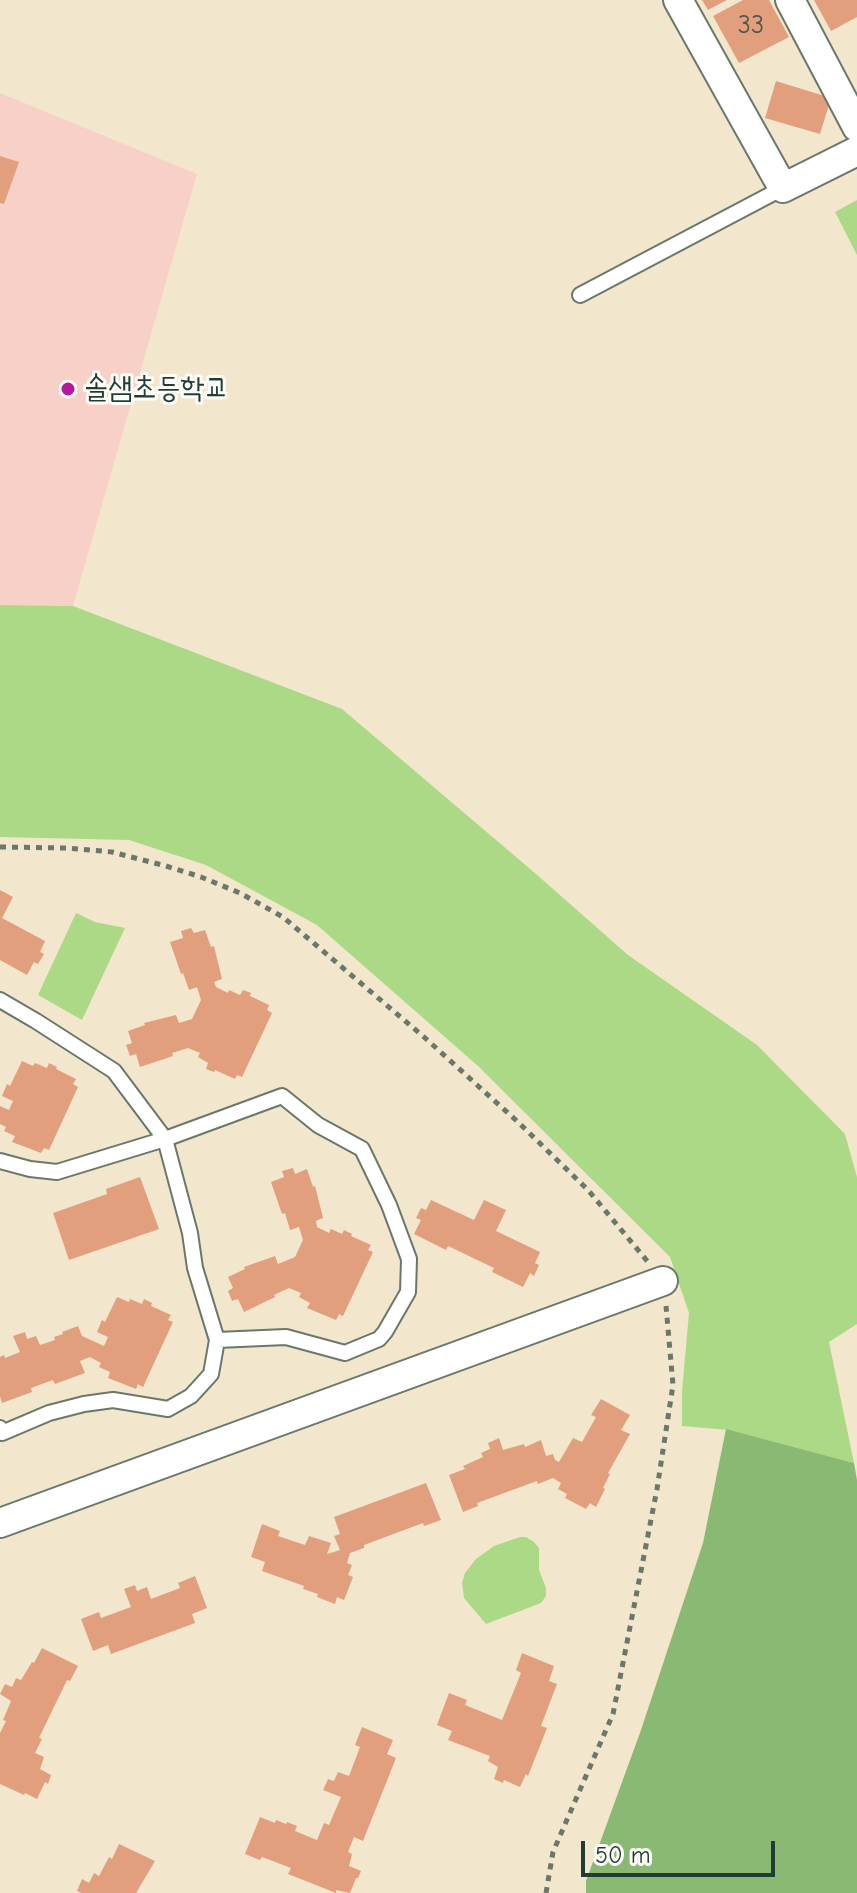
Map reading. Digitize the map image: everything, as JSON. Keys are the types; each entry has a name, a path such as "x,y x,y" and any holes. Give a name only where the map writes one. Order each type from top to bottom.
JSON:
{"street":[{"path":"678,0 783,188 857,151"},
{"path":"790,0 857,127"},
{"path":"0,1523 663,1281"}],"lane":[{"path":"580,295 783,188"},
{"path":"0,1000 114,1071 165,1139 190,1233 195,1268 217,1340 211,1374 191,1396 168,1409 113,1400 49,1413 2,1433 0,1428"},
{"path":"0,1161 57,1172 165,1139 282,1096 318,1125 362,1149 389,1205 409,1259 408,1292 385,1332 379,1339 345,1353 286,1337 217,1340"}],"path":[{"path":"0,847 112,852 201,877 240,893 283,917 519,1123 588,1190 663,1281 673,1385 657,1489 613,1714 553,1852 546,1893"}],"shaded area":[{"name":"솔샘초등학교","path":"0,93 197,174 73,606 0,605"}],"green space":[{"path":"857,200 857,255 835,212"},
{"path":"0,605 73,606 342,709 628,955 757,1045 845,1134 857,1177 857,1324 829,1342 854,1463 729,1430 682,1426 689,1313 670,1257 478,1066 317,925 206,865 129,840 0,837"},
{"path":"76,913 95,922 125,928 82,1020 38,995"},
{"path":"726,1429 854,1463 857,1480 857,1893 586,1893 586,1881 641,1730 703,1543"},
{"path":"526,1537 539,1548 539,1570 546,1596 541,1603 486,1624 464,1598 462,1583 465,1573 476,1559 494,1546"}],"building":[{"path":"702,0 727,0 708,10"},
{"path":"743,0 769,0 789,37 739,63 713,16"},
{"path":"814,0 857,0 857,17 831,31"},
{"path":"776,81 831,98 820,134 765,118"},
{"path":"0,156 19,162 4,204 0,203"},
{"path":"0,890 13,897 2,918 45,941 40,952 44,954 38,964 34,962 27,975 0,960"},
{"path":"191,928 194,933 205,930 211,947 214,946 222,979 214,982 216,987 228,993 229,990 240,995 243,990 251,993 250,996 269,1005 267,1010 272,1013 242,1077 237,1075 235,1079 206,1069 208,1063 198,1057 200,1053 188,1048 140,1067 136,1054 130,1056 126,1045 132,1043 128,1031 144,1023 176,1015 179,1023 192,1019 201,1000 197,987 189,990 170,942 183,938 181,931"},
{"path":"22,1061 47,1068 49,1063 76,1079 73,1084 78,1087 49,1150 44,1148 41,1153 12,1142 15,1136 4,1131 6,1127 0,1124 0,1106 9,1110 13,1101 2,1096"},
{"path":"293,1168 295,1174 307,1169 315,1186 323,1218 316,1221 317,1227 329,1233 331,1229 342,1234 344,1230 371,1245 368,1250 373,1252 343,1316 339,1314 336,1320 307,1308 310,1303 299,1297 301,1293 289,1288 244,1312 238,1299 232,1301 228,1291 233,1288 228,1277 244,1267 275,1256 278,1264 295,1257 303,1240 299,1227 290,1230 271,1182 284,1177 282,1171"},
{"path":"140,1177 159,1229 69,1260 53,1213 107,1194 106,1189"},
{"path":"431,1200 474,1220 484,1200 506,1210 496,1231 540,1252 534,1276 530,1273 523,1287 492,1272 494,1268 414,1234 421,1220 416,1218 421,1208 426,1210"},
{"path":"117,1297 142,1304 144,1299 152,1303 151,1306 171,1315 168,1320 173,1322 143,1387 138,1384 136,1389 108,1378 110,1372 99,1367 101,1363 90,1357 80,1361 85,1373 55,1384 53,1380 2,1403 0,1357 20,1352 13,1336 25,1332 27,1339 36,1336 40,1345 78,1326 82,1336 104,1346 108,1337 97,1332"},
{"path":"601,1399 630,1415 621,1430 630,1434 608,1473 605,1489 596,1507 590,1503 586,1509 565,1498 567,1494 558,1489 561,1483 553,1478 477,1503 478,1506 463,1512 449,1475 483,1457 481,1453 490,1449 488,1443 499,1438 503,1450 524,1444 525,1447 541,1440 546,1456 553,1454 559,1462 573,1438 582,1442 596,1417 591,1415"},
{"path":"426,1483 441,1520 424,1526 423,1523 350,1553 347,1563 352,1565 348,1575 353,1577 344,1600 337,1597 335,1604 303,1589 304,1586 262,1571 265,1562 251,1557 262,1524 280,1531 278,1536 305,1545 309,1536 331,1543 327,1554 340,1550 334,1536 340,1534 334,1517"},
{"path":"195,1576 207,1608 192,1614 195,1623 111,1654 108,1645 93,1651 81,1619 99,1612 101,1618 131,1607 124,1589 135,1585 137,1591 147,1587 151,1599 180,1588 178,1583"},
{"path":"42,1648 78,1666 70,1681 67,1680 39,1738 42,1739 35,1753 44,1757 40,1769 51,1775 37,1799 0,1784 0,1733 11,1701 0,1694 5,1684 12,1687 16,1678 21,1680"},
{"path":"522,1653 554,1666 549,1681 557,1684 541,1726 547,1728 528,1776 526,1774 520,1787 494,1779 498,1767 488,1761 490,1756 448,1740 452,1731 437,1725 449,1693 467,1700 465,1705 502,1720 521,1673 516,1670"},
{"path":"362,1727 393,1740 387,1754 396,1758 363,1841 354,1837 348,1852 352,1854 349,1866 361,1871 350,1893 336,1890 336,1893 288,1874 291,1868 245,1854 260,1817 297,1826 295,1831 317,1840 324,1823 329,1825 341,1797 323,1790 328,1779 334,1781 338,1772 349,1776 360,1747 355,1745"},
{"path":"119,1844 155,1861 136,1893 77,1891 82,1879 89,1883 94,1873 99,1876"}],"place":[{"name":"솔샘초등학교","path":"68,389"}]}
